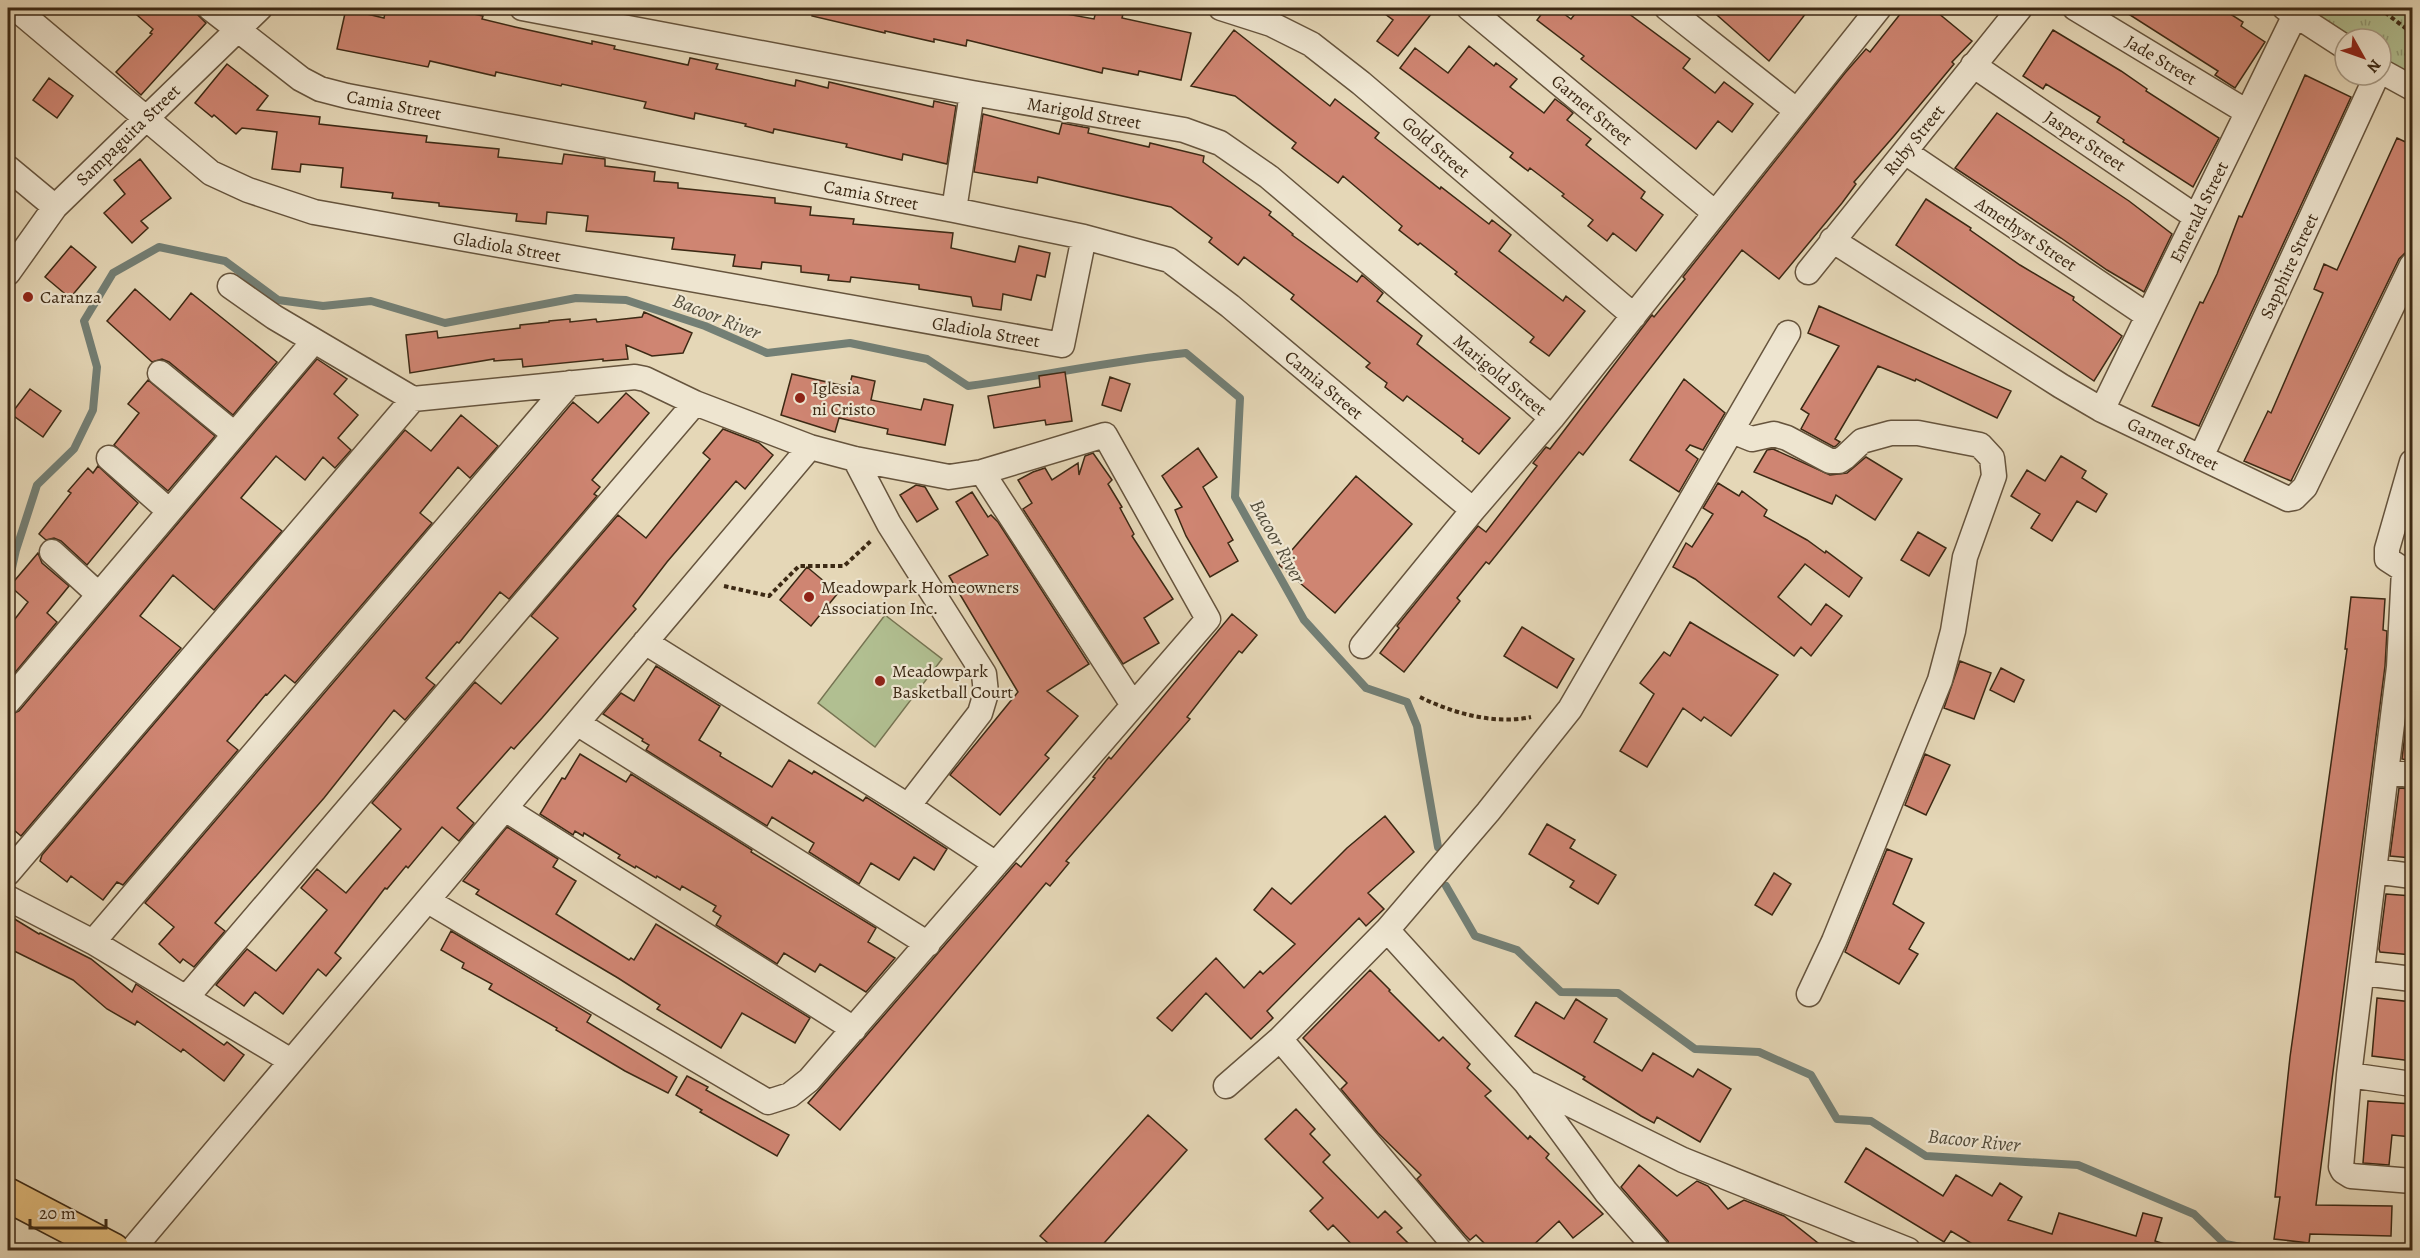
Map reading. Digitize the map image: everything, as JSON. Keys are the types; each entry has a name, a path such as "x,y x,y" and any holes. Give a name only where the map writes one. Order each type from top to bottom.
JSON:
{"main road":[{"path":"8,1195 113,1251"}],"street":[{"name":"Gladiola Street","path":"15,8 211,173 248,190 314,212 1062,345 1084,237"},
{"name":"Camia Street","path":"210,8 301,79 320,89 347,96 954,210 1084,237 1170,260 1230,306 1473,510"},
{"name":"Sampaguita Street","path":"8,273 55,207 261,8"},
{"name":"Marigold Street","path":"522,8 972,93 1184,130 1220,143 1269,177 1552,418"},
{"name":"Gold Street","path":"1221,8 1271,24 1311,44 1370,91 1634,316"},
{"name":"Garnet Street","path":"1469,8 1715,213"},
{"path":"1667,8 1797,111"},
{"path":"1362,646 1552,418 1878,8"},
{"name":"Ruby Street","path":"1808,272 2020,8"},
{"name":"Jade Street","path":"2075,8 2247,112"},
{"path":"2290,11 2333,39"},
{"name":"Emerald Street","path":"2102,410 2247,112 2290,11"},
{"name":"Jasper Street","path":"1973,65 2196,217"},
{"path":"2393,78 2412,88"},
{"name":"Sapphire Street","path":"2201,458 2371,87"},
{"path":"954,210 972,93"},
{"name":"Amethyst Street","path":"1905,152 2148,316"},
{"path":"8,168 55,207"},
{"name":"Garnet Street","path":"1833,240 2102,410 2282,497 2294,498 2300,494 2412,265"},
{"path":"230,286 274,317 413,399 634,377 645,379 696,403 810,447 855,459 949,477 982,472 1105,435 1208,619 854,1029 809,1080 790,1095 768,1102 428,901"},
{"path":"1226,1086 1280,1039 1387,930 1488,812 1570,709 1788,333"},
{"path":"8,702 233,433 314,341"},
{"path":"160,373 233,433"},
{"path":"93,942 570,383"},
{"path":"8,873 413,399"},
{"path":"187,997 696,403"},
{"path":"1732,431 1752,439 1774,434 1787,438 1830,461 1839,461 1862,441 1892,433 1918,433 1980,445 1992,458 1994,476 1965,557 1953,631 1940,680 1834,941 1809,994"},
{"path":"132,1251 810,447"},
{"path":"109,458 168,510"},
{"path":"855,459 888,524 984,674 987,693 981,713 909,806"},
{"path":"2411,470 2387,549 2387,559 2408,570 2406,668 2387,772 2349,1076 2341,1162 2343,1171 2351,1176 2412,1181"},
{"path":"982,472 1133,705"},
{"path":"52,552 98,594"},
{"path":"645,642 909,806 996,864"},
{"path":"577,723 928,944"},
{"path":"2387,772 2412,775"},
{"path":"505,809 854,1029"},
{"path":"2374,871 2412,876"},
{"path":"8,898 93,942 291,1061"},
{"path":"1387,930 1526,1083 1606,1192 1657,1251"},
{"path":"2363,973 2412,979"},
{"path":"1280,1039 1459,1251"},
{"path":"2349,1076 2412,1084"},
{"path":"1526,1083 1683,1160 1908,1251"}],"path":[{"path":"2379,8 2412,33"},
{"path":"696,581 769,596 799,566 844,566 888,524"},
{"path":"1420,697 1436,705 1478,717 1514,721 1570,709"}],"green space":[{"path":"2307,8 2412,8 2412,79 2393,66 2393,27 2336,27"},
{"name":"Meadowpark Basketball Court","path":"885,615 942,659 875,747 818,703"}],"building":[{"path":"129,8 191,8 206,23 141,95 116,72 152,34 150,33 153,29"},
{"path":"386,8 429,8 454,13 455,10 483,16 482,19 515,27 592,44 592,41 615,46 614,49 688,65 690,58 718,64 716,69 795,86 796,80 828,88 829,82 933,107 934,101 956,106 947,164 903,154 902,160 846,147 847,144 774,129 773,133 745,126 746,124 695,113 694,119 644,108 646,102 562,84 561,86 496,72 495,76 430,61 428,67 337,49 346,9 384,18"},
{"path":"813,8 1033,8 1094,19 1097,8 1111,8 1124,10 1122,18 1191,33 1181,80 1139,71 1138,75 1103,68 1102,73 967,40 966,46 934,39 934,42 885,31 885,33 812,16"},
{"path":"1377,8 1436,8 1398,56 1377,41 1393,20"},
{"path":"1546,8 1556,8 1571,19 1580,8 1621,8 1690,59 1683,68 1715,93 1724,82 1753,104 1732,132 1718,121 1696,149 1581,59 1584,56 1537,20"},
{"path":"1709,8 1810,8 1769,61"},
{"path":"1905,8 1932,8 1972,41 1952,62 1954,64 1854,182 1856,184 1842,203 1779,279 1742,250 1583,455 1579,452 1489,564 1486,562 1457,598 1460,601 1404,672 1380,653 1399,628 1397,626 1478,526 1486,532 1537,466 1533,463 1546,447 1550,449 1652,315 1654,317 1685,279 1683,277 1845,73 1866,49 1870,52"},
{"path":"2119,8 2221,8 2243,22 2241,26 2265,42 2235,88 2215,75 2218,71"},
{"path":"1234,30 1330,106 1335,99 1379,133 1375,138 1440,189 1441,187 1489,224 1492,220 1511,235 1499,251 1563,301 1566,296 1585,311 1549,356 1530,342 1534,337 1455,274 1457,272 1399,230 1402,226 1343,176 1338,183 1292,148 1296,143 1235,96 1191,86"},
{"path":"2053,30 2121,71 2147,89 2146,91 2219,138 2193,187 2123,142 2124,140 2097,122 2100,117 2046,84 2043,89 2023,76"},
{"path":"1469,46 1494,66 1496,63 1517,79 1510,87 1544,113 1555,99 1566,107 1573,113 1567,120 1591,139 1586,145 1645,192 1641,198 1663,215 1636,251 1613,233 1607,241 1588,226 1593,220 1562,196 1564,194 1530,168 1528,171 1510,157 1513,153 1400,68 1415,48 1448,73"},
{"path":"227,64 268,96 257,110 320,117 319,124 427,136 426,142 499,149 498,157 562,164 564,154 605,159 605,166 655,172 654,181 678,183 678,188 775,198 775,203 811,207 810,215 854,219 853,224 953,233 951,248 1015,262 1019,246 1050,253 1045,277 1037,275 1031,300 1003,294 1001,310 973,306 971,297 919,289 919,285 851,277 850,282 828,280 829,275 801,272 801,266 762,262 761,269 733,266 735,255 672,249 674,238 586,231 588,216 547,212 546,224 516,221 517,214 439,206 439,203 392,198 393,193 341,187 343,168 301,164 300,172 272,169 277,132 242,128 236,134 214,115 212,117 195,103"},
{"path":"2305,75 2351,97 2199,426 2152,406 2200,302 2203,303 2217,274 2239,216 2242,217"},
{"path":"49,78 73,96 57,118 33,100"},
{"path":"1997,113 2129,201 2172,234 2144,292 2107,270 1955,168"},
{"path":"983,114 1059,134 1062,123 1089,128 1088,133 1149,147 1150,143 1204,156 1203,162 1271,212 1269,215 1292,235 1357,282 1362,275 1383,293 1377,301 1422,336 1417,344 1510,418 1479,454 1407,396 1403,401 1385,387 1387,383 1366,367 1370,363 1291,299 1294,295 1244,257 1238,265 1209,242 1212,238 1171,207 1038,177 1037,183 974,172"},
{"path":"2397,138 2412,145 2412,237 2406,252 2399,259 2291,481 2244,461 2268,411 2271,413 2323,293 2314,289 2324,264 2337,270"},
{"path":"140,159 171,198 141,221 148,228 132,243 104,213 125,194 114,180"},
{"path":"1926,199 1971,228 1970,230 2020,265 2074,297 2073,300 2122,336 2094,381 1896,245"},
{"path":"71,246 96,267 70,298 45,277"},
{"path":"135,289 170,320 191,293 277,362 233,415 169,362 162,359 152,362 107,321"},
{"path":"1819,306 2011,391 1997,418 1916,379 1915,381 1878,366 1835,439 1840,442 1836,446 1801,429 1809,414 1801,409 1839,346 1808,333"},
{"path":"644,312 692,333 683,353 652,356 626,345 628,359 603,361 603,359 523,367 522,359 494,361 494,359 410,373 406,335 437,331 438,338 520,328 520,325 549,321 570,319 570,322 596,319 597,322 642,317"},
{"path":"317,359 347,379 334,394 358,415 338,438 351,450 335,468 323,457 305,480 276,456 241,498 282,531 214,610 173,575 140,616 181,648 21,836 8,825 8,716 19,711"},
{"path":"1065,372 1072,421 1046,425 1045,420 994,428 988,396 1040,387 1039,376"},
{"path":"792,374 849,387 852,376 875,381 871,400 921,410 924,399 953,405 945,445 887,434 888,429 839,418 835,432 781,415"},
{"path":"1110,377 1130,384 1121,411 1102,405"},
{"path":"1684,379 1725,413 1703,450 1690,445 1686,450 1698,459 1679,492 1630,460"},
{"path":"148,380 215,436 168,491 114,445 139,413 128,404"},
{"path":"30,389 61,411 43,437 11,414"},
{"path":"626,393 649,413 592,480 600,487 594,494 597,496 509,599 500,592 459,643 457,642 426,678 435,685 405,720 394,710 324,798 215,923 225,931 194,967 183,959 180,963 159,944 174,927 145,903 573,402 598,423"},
{"path":"461,415 498,446 470,478 458,467 420,513 432,523 295,683 285,675 266,694 227,741 238,750 123,885 117,882 103,900 71,876 67,882 40,861 42,855 405,430 431,451"},
{"path":"723,429 759,443 773,455 745,489 736,481 667,562 633,606 636,609 542,718 514,749 511,747 457,808 474,823 459,841 442,827 408,868 406,866 387,889 385,888 335,953 341,958 326,976 318,969 283,1014 255,992 244,1006 216,985 247,949 276,971 327,910 301,888 317,869 346,893 401,829 372,803 475,682 501,704 558,638 531,616 618,515 646,538 710,459 703,453"},
{"path":"1198,448 1217,477 1203,487 1233,540 1228,543 1238,561 1210,577 1186,536 1175,510 1182,507 1162,476"},
{"path":"1773,449 1830,475 1847,473 1866,457 1902,479 1875,520 1836,495 1832,504 1754,472 1767,450"},
{"path":"1093,453 1112,480 1108,484 1122,507 1120,508 1134,534 1132,536 1173,599 1144,618 1159,643 1123,664 1023,509 1032,503 1018,480 1045,468 1052,480 1078,463 1079,475 1085,456"},
{"path":"2061,456 2086,471 2082,478 2107,494 2096,512 2077,501 2052,541 2031,528 2040,514 2011,496 2027,470 2045,481"},
{"path":"98,466 138,503 87,565 61,541 54,538 46,540 39,534 71,493 68,491 88,468 93,473"},
{"path":"1356,476 1412,524 1335,613 1279,565"},
{"path":"1718,483 1739,496 1742,491 1767,510 1764,516 1825,553 1826,551 1862,578 1849,597 1805,564 1778,597 1811,625 1826,604 1842,616 1811,656 1801,647 1794,656 1695,579 1673,567 1686,543 1692,547 1713,514 1703,508"},
{"path":"916,485 925,487 938,509 917,522 900,495"},
{"path":"972,492 988,517 991,515 998,522 1089,664 1047,691 1078,716 1045,755 1049,758 1000,815 950,775 1018,692 949,576 988,555 956,502"},
{"path":"1918,532 1946,548 1929,576 1901,560"},
{"path":"38,553 42,563 69,586 47,613 57,622 8,681 8,628 28,602 10,586"},
{"name":"Meadowpark Homeowners Association Inc.","path":"807,567 838,593 811,626 780,600"},
{"path":"2351,597 2385,599 2383,630 2387,631 2385,666 2316,1205 2392,1206 2391,1236 2310,1234 2309,1243 2274,1239 2280,1197 2275,1197 2290,1057 2347,649 2345,649"},
{"path":"1232,614 1257,635 1242,653 1239,651 1187,717 1190,719 1066,861 1069,863 1050,886 1046,883 840,1130 808,1103 1016,863 1021,867 1095,778 1093,777 1109,757 1111,759"},
{"path":"1690,622 1778,675 1731,736 1704,717 1701,721 1683,708 1647,767 1620,751 1654,694 1640,683 1664,652 1670,656"},
{"path":"1522,627 1574,659 1557,688 1504,656"},
{"path":"1960,661 1991,673 1974,719 1944,708"},
{"path":"656,666 720,706 699,740 721,753 720,756 772,787 789,760 812,774 814,771 863,801 866,797 947,849 934,870 914,857 899,880 871,863 859,884 809,852 814,843 772,817 767,826 646,750 649,745 642,741 643,739 603,714 621,693 634,701"},
{"path":"2001,668 2024,680 2014,702 1990,690"},
{"path":"2412,674 2412,761 2402,759"},
{"path":"580,754 626,782 631,774 752,850 751,852 876,928 868,942 895,958 866,992 820,964 815,972 784,953 777,964 716,925 721,916 713,911 716,906 682,886 680,890 657,876 656,878 636,866 635,868 618,858 620,855 584,833 583,836 575,831 573,835 540,814"},
{"path":"1925,754 1950,765 1926,815 1905,805"},
{"path":"2399,788 2412,789 2412,858 2390,856"},
{"path":"1385,816 1414,852 1368,893 1384,909 1366,926 1359,918 1267,1011 1273,1018 1251,1039 1206,993 1172,1031 1157,1018 1216,958 1244,988 1260,971 1263,974 1295,944 1254,910 1272,888 1291,904 1347,848"},
{"path":"1547,824 1575,840 1570,848 1616,875 1598,904 1570,887 1574,881 1529,854"},
{"path":"507,827 558,859 553,867 576,881 556,914 629,960 631,958 634,960 656,924 810,1018 795,1043 742,1013 721,1048 657,1009 660,1005 618,978 476,894 479,890 463,881"},
{"path":"1887,849 1912,859 1893,904 1924,923 1909,949 1918,954 1899,984 1845,952"},
{"path":"1774,873 1791,884 1772,915 1755,905"},
{"path":"2386,894 2412,896 2412,955 2380,952"},
{"path":"8,915 39,934 91,959 132,992 136,984 224,1045 227,1042 244,1055 224,1081 183,1049 181,1052 137,1021 135,1025 107,1009 73,980 8,948"},
{"path":"451,931 591,1015 587,1022 677,1077 668,1093 625,1071 489,989 492,984 462,968 464,963 441,950"},
{"path":"1370,970 1439,1041 1443,1037 1470,1064 1467,1068 1491,1091 1485,1096 1528,1139 1530,1136 1549,1154 1546,1158 1603,1214 1573,1238 1559,1221 1527,1251 1492,1251 1476,1235 1470,1240 1465,1235 1417,1179 1421,1175 1378,1133 1341,1089 1347,1083 1303,1038"},
{"path":"2377,998 2412,1002 2412,1061 2372,1056"},
{"path":"1576,999 1607,1019 1594,1042 1642,1071 1653,1053 1693,1077 1698,1069 1731,1089 1700,1142 1657,1117 1654,1123 1641,1116 1583,1079 1585,1077 1515,1036 1536,1002 1564,1019"},
{"path":"687,1076 708,1087 706,1090 789,1135 777,1156 700,1112 702,1110 676,1095"},
{"path":"2368,1101 2412,1104 2412,1137 2392,1135 2389,1165 2363,1163"},
{"path":"1296,1109 1315,1129 1310,1134 1330,1155 1323,1162 1378,1218 1385,1211 1402,1228 1397,1232 1416,1251 1358,1251 1333,1225 1328,1230 1310,1211 1323,1198 1265,1139"},
{"path":"1148,1115 1187,1150 1097,1251 1057,1251 1040,1236"},
{"path":"1866,1148 1943,1196 1956,1175 1992,1196 2000,1183 2022,1197 2008,1220 2052,1234 2059,1213 2136,1236 2143,1213 2162,1218 2155,1241 2168,1245 2168,1251 1984,1251 1951,1231 1944,1242 1845,1182"},
{"path":"1639,1165 1677,1196 1697,1181 1708,1186 1728,1209 1744,1200 1784,1216 1828,1251 1671,1251 1668,1241 1621,1187"}],"waterway":[{"name":"Bacoor River","path":"8,586 16,550 37,485 74,449 93,410 97,367 84,321 113,273 159,247 225,261 278,300 323,306 371,301 445,323 576,298 626,300 705,326 767,353 850,343 927,359 968,386 1186,353 1240,398 1235,497 1304,620 1366,688 1407,702 1417,726 1438,847"},
{"name":"Bacoor River","path":"1446,886 1475,936 1517,950 1561,992 1618,993 1695,1049 1759,1052 1811,1075 1837,1119 1871,1121 1926,1156 2078,1165 2194,1214 2225,1244 2258,1250"}],"place":[{"name":"Caranza","path":"28,297"},
{"name":"Iglesia ni Cristo","path":"800,398"},
{"name":"Meadowpark Homeowners Association Inc.","path":"809,597"},
{"name":"Meadowpark Basketball Court","path":"880,681"}]}
